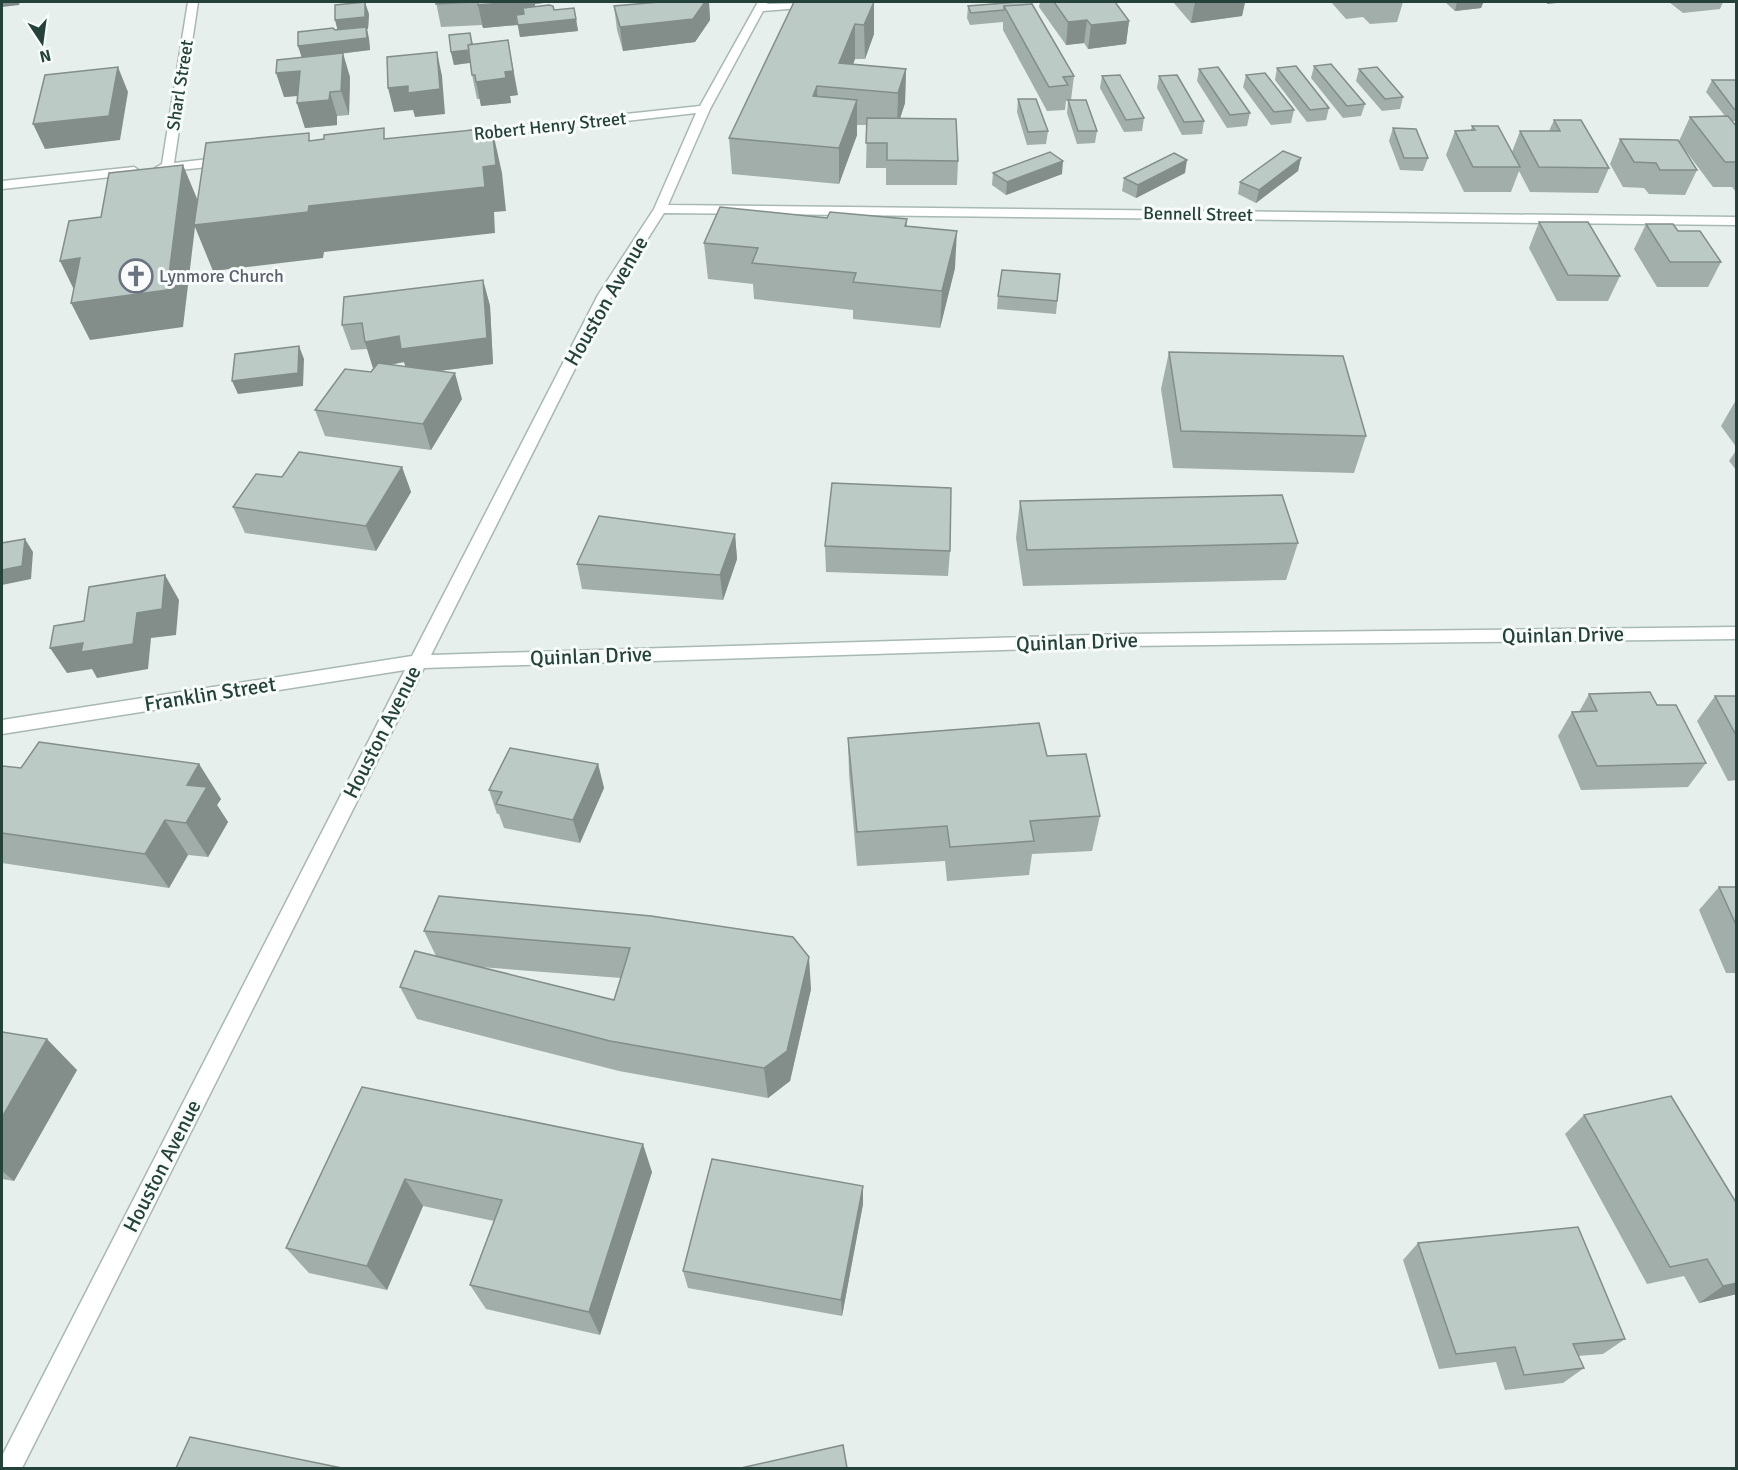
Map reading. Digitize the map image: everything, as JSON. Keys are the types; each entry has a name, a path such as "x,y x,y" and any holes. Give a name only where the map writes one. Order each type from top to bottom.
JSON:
{"street":[{"name":"Sharl Street","path":"167,168 193,2"},
{"path":"762,5 837,2"},
{"name":"Houston Avenue","path":"9,1468 605,295 660,209 704,109 762,5"},
{"name":"Robert Henry Street","path":"454,136 704,109"},
{"path":"2,185 239,160"},
{"name":"Bennell Street","path":"660,209 1737,221"},
{"name":"Quinlan Drive","path":"418,662 1128,640 1737,633"},
{"name":"Franklin Street","path":"2,727 418,662"}],"building":[{"path":"365,2 365,17 335,20 335,5"},
{"path":"436,2 472,2 436,4"},
{"path":"478,2 512,2 478,5"},
{"path":"659,2 705,2 693,19 620,27 614,6"},
{"path":"794,2 874,2 864,25 855,24 839,63 906,69 898,93 817,86 813,96 857,100 839,148 729,138"},
{"path":"1019,2 1031,2 1032,4 1004,6 1004,10 971,13 968,6"},
{"path":"1054,2 1115,2 1129,21 1091,25 1087,20 1068,22"},
{"path":"1032,4 1074,76 1063,77 1068,85 1049,87 1004,6"},
{"path":"553,6 554,10 574,8 576,19 518,25 516,15 524,14 523,8"},
{"path":"366,27 367,38 298,46 298,32"},
{"path":"470,33 472,44 468,45 469,50 451,52 449,35"},
{"path":"508,40 513,71 505,72 506,78 476,82 475,75 472,75 468,45"},
{"path":"437,52 440,89 408,93 408,86 388,88 387,57"},
{"path":"343,53 341,91 330,92 329,100 297,103 300,71 276,73 277,60"},
{"path":"1331,64 1365,104 1347,106 1314,66"},
{"path":"1296,66 1329,108 1310,110 1277,68"},
{"path":"118,67 109,116 33,124 45,75"},
{"path":"1218,67 1250,113 1230,115 1199,69"},
{"path":"1377,67 1403,97 1385,99 1359,69"},
{"path":"1265,73 1294,110 1274,112 1246,75"},
{"path":"1120,75 1144,118 1126,120 1102,76"},
{"path":"1177,75 1204,121 1184,122 1159,76"},
{"path":"1712,80 1737,80 1737,109 1734,109"},
{"path":"1018,99 1036,99 1048,131 1028,132"},
{"path":"1068,100 1086,100 1097,131 1078,131"},
{"path":"1728,116 1737,127 1737,162 1725,162 1690,117"},
{"path":"867,118 956,119 958,161 887,160 887,143 866,143"},
{"path":"1554,120 1581,120 1609,168 1539,167 1520,131 1560,131"},
{"path":"1472,126 1498,126 1520,167 1473,167 1455,131 1475,130"},
{"path":"384,128 384,139 492,128 496,165 483,167 485,187 309,206 308,212 194,225 206,143 309,133 309,141 324,139 324,135"},
{"path":"1393,128 1416,129 1428,158 1404,158"},
{"path":"1620,139 1678,140 1697,170 1660,170 1656,163 1634,162"},
{"path":"1283,151 1301,158 1259,190 1240,182"},
{"path":"1050,152 1063,161 1007,182 993,173"},
{"path":"1174,153 1187,160 1138,185 1124,178"},
{"path":"183,165 167,290 71,303 80,258 60,261 69,221 101,217 109,173"},
{"path":"720,207 827,218 830,212 907,219 905,226 957,231 942,291 853,282 856,273 752,263 758,248 704,243"},
{"path":"1539,222 1588,222 1620,276 1568,275"},
{"path":"1646,224 1673,224 1678,231 1700,231 1721,262 1670,262"},
{"path":"1002,270 1060,274 1057,301 998,296"},
{"path":"483,280 487,338 401,349 399,336 365,342 362,323 342,325 344,297"},
{"path":"299,346 298,373 232,381 235,354"},
{"path":"1169,352 1343,356 1366,436 1181,431"},
{"path":"378,363 455,373 423,424 315,410 345,369 371,372"},
{"path":"299,452 402,467 366,526 233,507 256,474 282,477"},
{"path":"832,483 951,488 950,551 825,546"},
{"path":"1282,495 1298,543 1027,550 1020,501"},
{"path":"599,516 735,534 720,575 577,564"},
{"path":"25,539 22,566 2,570 2,543"},
{"path":"165,575 162,609 137,613 133,644 81,652 83,643 50,648 54,626 84,621 89,587"},
{"path":"1650,692 1657,705 1676,705 1706,763 1597,766 1572,712 1597,711 1589,694"},
{"path":"1715,696 1737,696 1737,737"},
{"path":"1039,723 1047,756 1086,754 1100,816 1030,821 1034,841 950,847 947,826 857,832 848,738"},
{"path":"39,742 199,764 187,785 207,787 186,823 165,820 145,854 2,833 2,768 3,766 21,768"},
{"path":"510,748 598,764 573,820 496,804 502,792 489,790"},
{"path":"1719,887 1737,887 1737,927"},
{"path":"439,896 651,916 793,937 809,957 787,1051 764,1068 610,1041 400,987 415,951 614,1000 630,948 424,931"},
{"path":"2,1032 47,1039 2,1117"},
{"path":"362,1087 643,1144 589,1312 470,1285 502,1200 405,1179 367,1266 286,1248"},
{"path":"1671,1096 1737,1204 1737,1283 1723,1286 1707,1259 1670,1267 1584,1115"},
{"path":"712,1159 863,1186 841,1300 683,1271"},
{"path":"1578,1227 1625,1339 1573,1344 1584,1368 1524,1375 1515,1347 1456,1354 1418,1243"},
{"path":"190,1437 342,1468 176,1468"},
{"path":"843,1445 847,1468 741,1468"}],"place":[{"name":"Lynmore Church","path":"136,276"}]}
